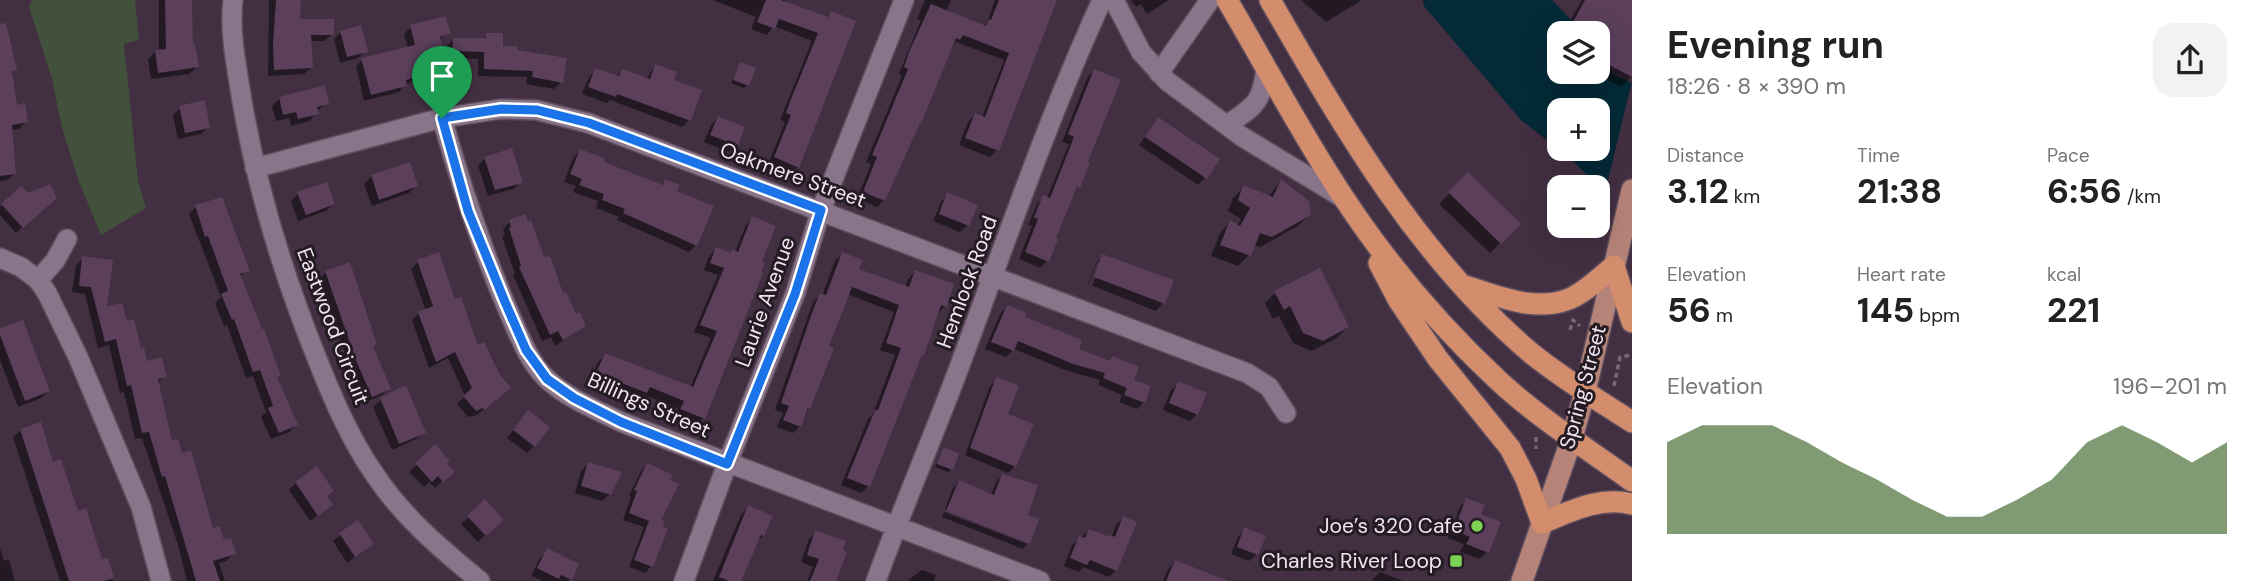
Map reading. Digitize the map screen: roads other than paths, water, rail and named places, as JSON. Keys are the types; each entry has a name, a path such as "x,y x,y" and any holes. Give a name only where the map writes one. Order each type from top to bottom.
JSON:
{"highway":[{"path":"1227,0 1346,200 1393,290 1420,333 1448,373 1514,454 1542,523 1592,503 1612,501 1632,504"},
{"path":"1270,0 1379,180 1414,229 1461,285 1532,354 1632,422"},
{"path":"1346,200 1390,263 1461,344 1511,392 1632,481"},
{"path":"1461,285 1521,302 1556,303 1576,295 1614,266 1632,322"}],"main road":[{"name":"Spring Street","path":"1522,581 1572,438 1585,392 1630,196"}],"street":[{"name":"Eastwood Circuit","path":"233,0 234,56 255,168 290,291 340,412 373,473 397,506 436,545 480,581"},
{"name":"Laurie Avenue","path":"684,581 795,294 821,210 904,0"},
{"name":"Hemlock Road","path":"876,581 936,430 1074,60 1102,0"},
{"path":"1114,0 1141,52 1167,82 1241,136 1346,200"},
{"path":"1159,73 1210,0"},
{"path":"1227,125 1253,107 1263,92 1266,68"},
{"name":"Oakmere Street","path":"255,168 442,118 501,109 537,110 576,120 821,210 1247,373 1269,387 1286,413"},
{"name":"Billings Street","path":"442,118 468,211 526,350 547,379 574,398 621,422 1040,581"},
{"path":"37,280 55,261 67,239"},
{"path":"0,258 21,267 37,280 47,293 78,357 136,494 161,581"}],"water":[{"path":"1423,0 1552,0 1572,21 1547,21 1547,84 1610,84 1610,67 1612,74 1632,83 1632,204 1610,198 1610,175 1587,175 1573,161 1610,161 1610,98 1547,98 1547,140 1521,120 1424,6"}],"place":[{"name":"Joe’s 320 Cafe","path":"1477,526"},
{"name":"Charles River Loop","path":"1456,561"}]}
